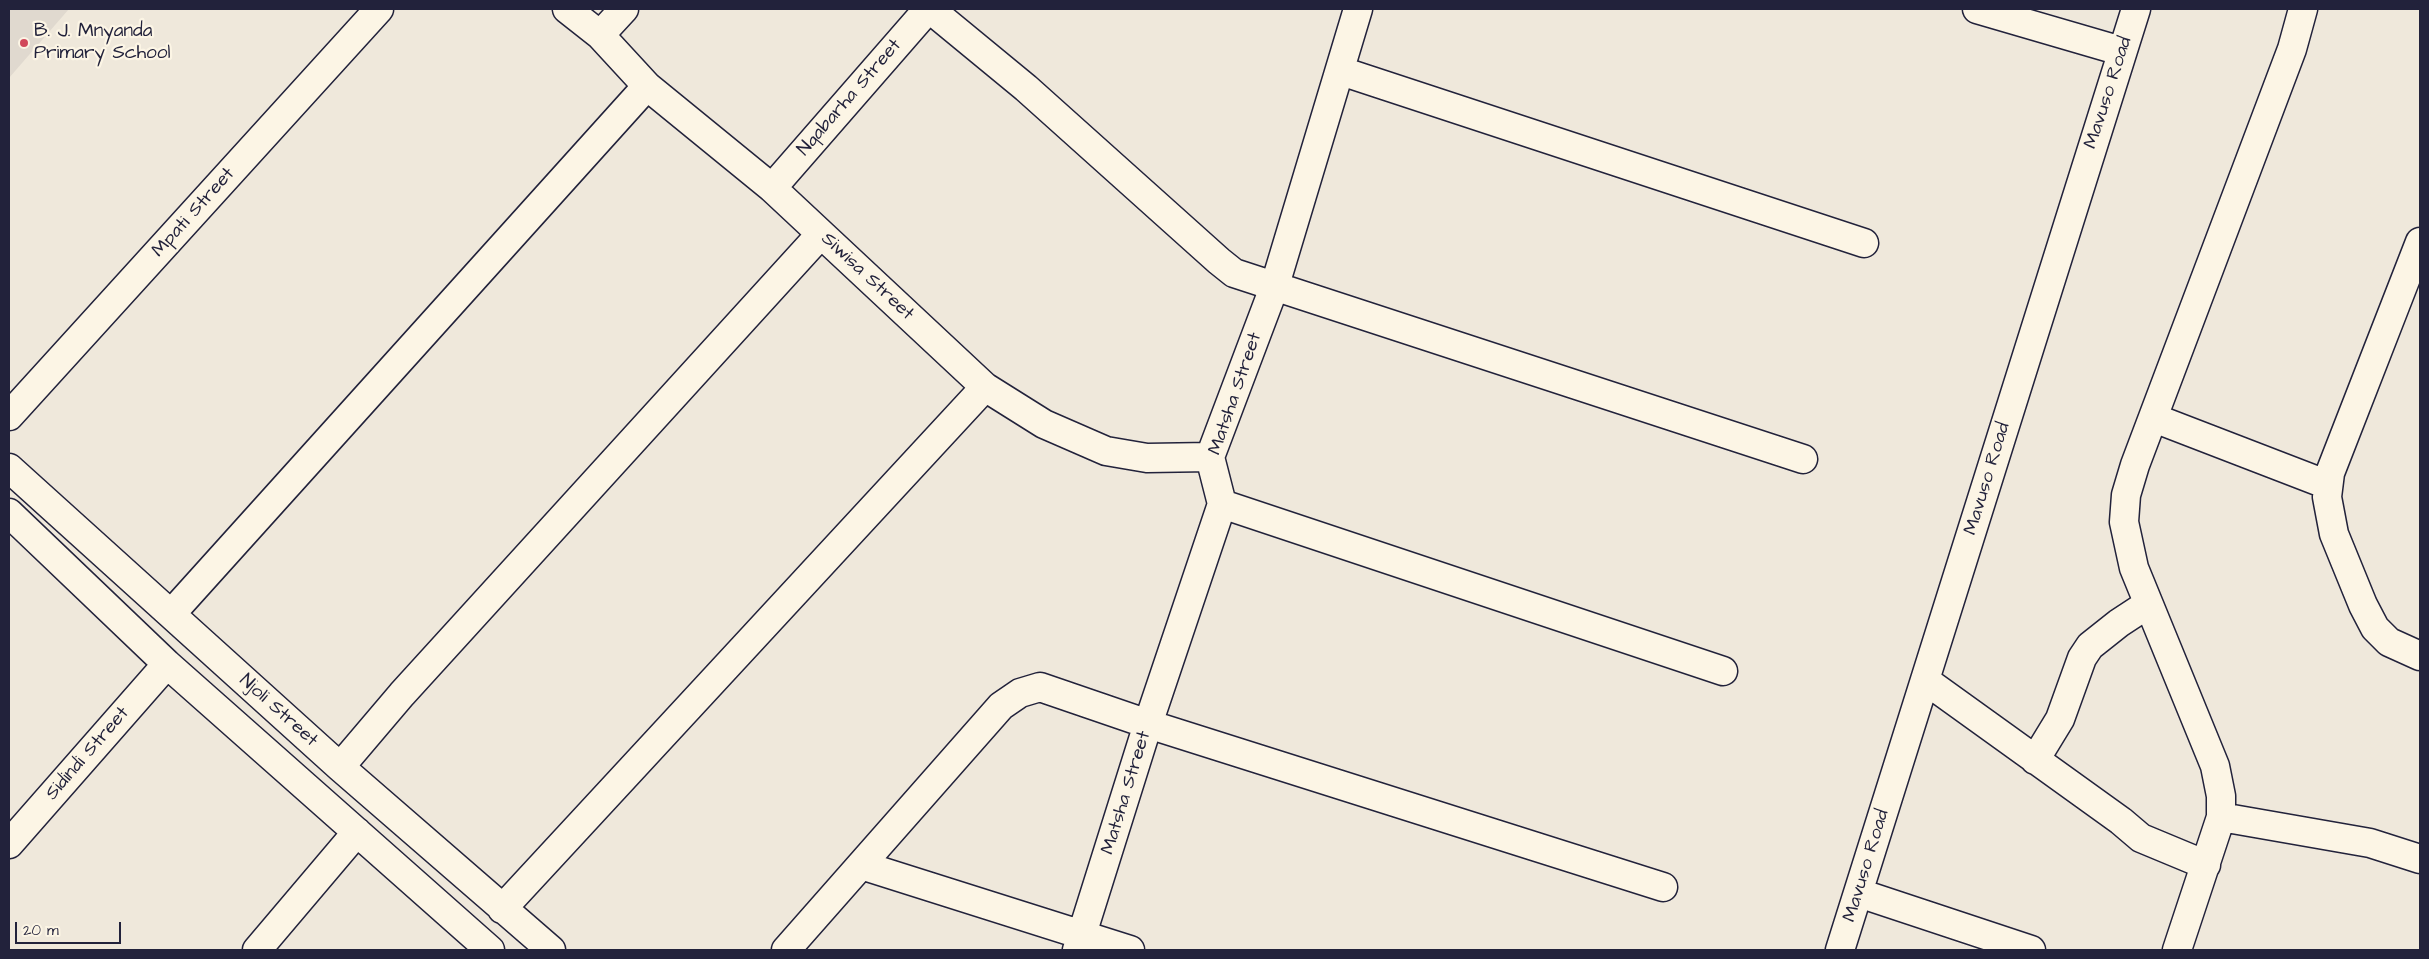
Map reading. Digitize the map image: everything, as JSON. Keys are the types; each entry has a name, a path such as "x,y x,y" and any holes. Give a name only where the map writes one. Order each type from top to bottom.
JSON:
{"street":[{"name":"Mpati Street","path":"9,416 379,9"},
{"name":"Siwisa Street","path":"567,9 600,36 647,86 772,188 820,235 985,387 1044,424 1106,451 1147,458 1210,457"},
{"path":"600,36 624,9"},
{"path":"929,9 1026,88 1219,261 1234,272 1803,458"},
{"name":"Nqabarha Street","path":"772,188 929,9"},
{"name":"Matsha Street","path":"1080,942 1148,724 1222,504 1210,457 1275,285 1341,71 1358,9"},
{"path":"1981,9 2121,51"},
{"name":"Mavuso Road","path":"1840,950 2121,51 2136,9"},
{"path":"2177,950 2221,816 2221,796 2215,766 2134,568 2124,522 2126,495 2292,50 2303,9"},
{"path":"1341,71 1864,243"},
{"path":"171,614 647,86"},
{"path":"340,767 409,687 820,235"},
{"path":"2420,242 2336,455 2330,473 2327,498 2334,534 2363,605 2375,628 2389,642 2420,656"},
{"path":"502,909 985,387"},
{"path":"2154,418 2328,485"},
{"name":"Njoli Street","path":"9,468 340,767 551,950"},
{"path":"1222,504 1723,671"},
{"name":"Njoli Street","path":"9,513 167,664 490,950"},
{"path":"2035,760 2060,720 2082,658 2090,646 2119,623 2148,604"},
{"name":"Sidindi Street","path":"9,844 167,664"},
{"path":"1925,680 2121,821 2141,838 2206,865"},
{"path":"786,950 1001,706 1020,693 1040,687 1148,724 1663,887"},
{"path":"2221,816 2370,843 2420,859"},
{"path":"257,950 357,832"},
{"path":"861,865 1080,942 1130,950"},
{"path":"1859,893 2031,950"}],"shaded area":[{"name":"B. J. Mnyanda Primary School","path":"9,9 69,9 9,78"}],"place":[{"name":"B. J. Mnyanda Primary School","path":"24,43"}]}
